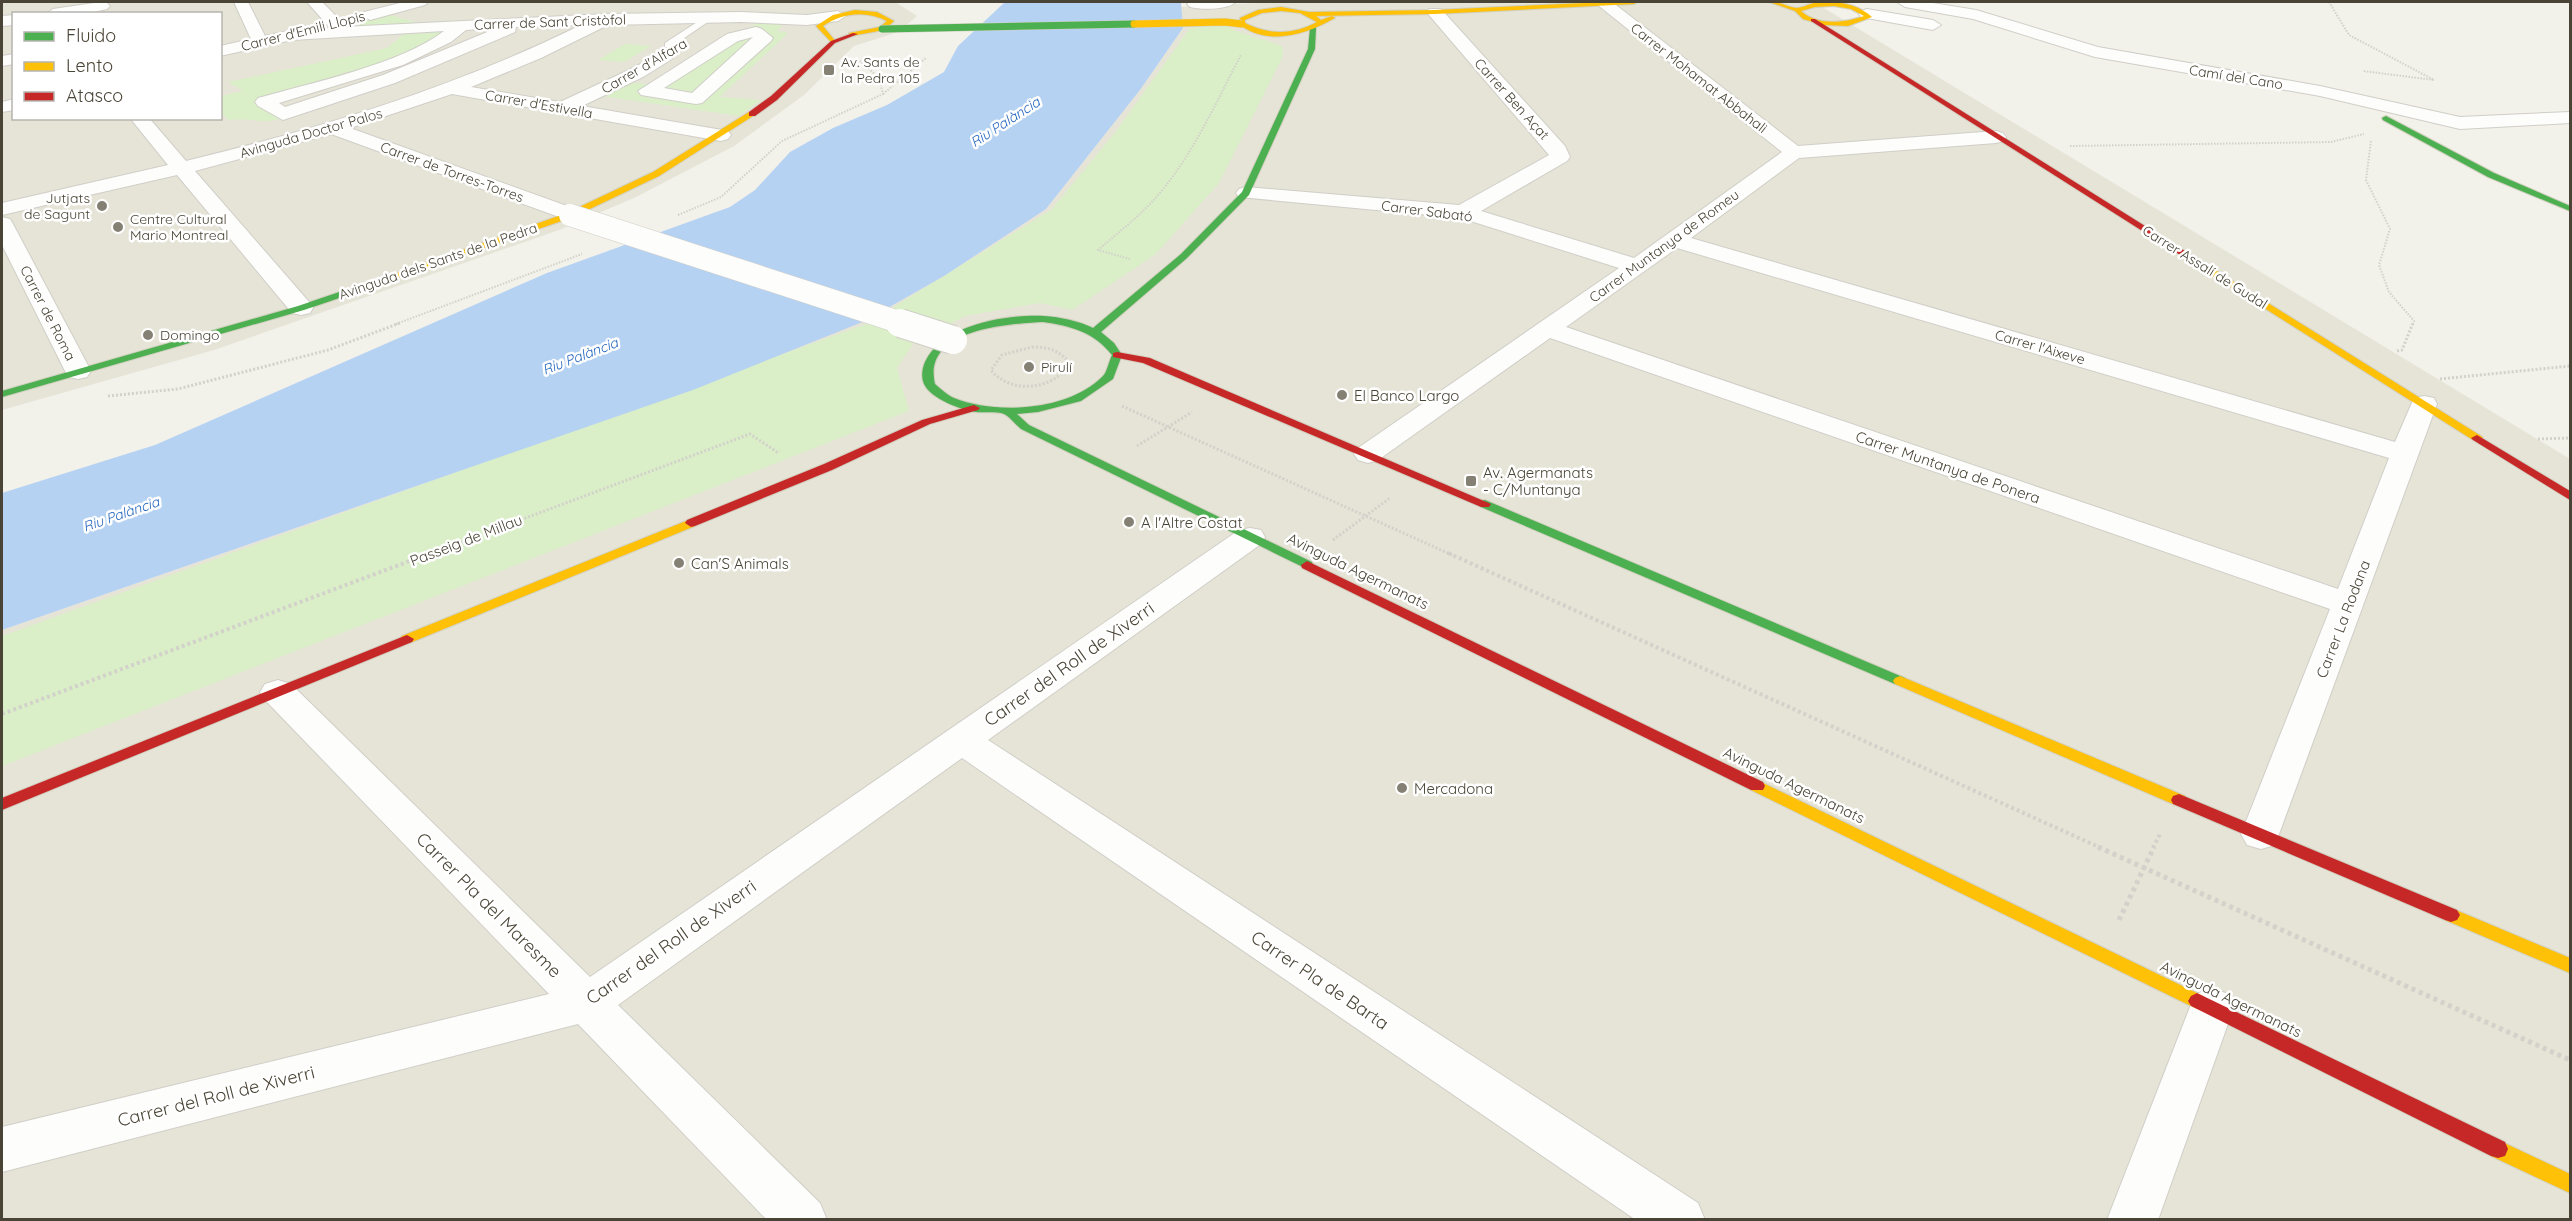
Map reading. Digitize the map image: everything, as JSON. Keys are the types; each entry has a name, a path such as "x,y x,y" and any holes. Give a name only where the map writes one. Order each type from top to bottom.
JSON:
{"street":[{"path":"241,2 260,42"},
{"path":"314,2 336,24"},
{"name":"Carrer d'Emili Llopis","path":"222,51 420,2"},
{"path":"1195,3 1228,2"},
{"path":"1244,20 1252,30 1281,33 1314,21 1340,15 1634,2"},
{"path":"1772,2 1797,5 1843,5 1859,20"},
{"name":"Camí del Cano","path":"1905,2 1976,15 2095,52 2320,91 2460,123 2571,118"},
{"name":"Carrer Mohamat Abbahali","path":"1604,3 1794,152"},
{"name":"Carrer Assalí de Gudal","path":"1797,5 1800,15 1813,20 1996,137 2431,392 2571,496"},
{"path":"67,12 101,7"},
{"path":"838,16 860,7 882,15 886,25 1190,22 1244,20 1278,9 1314,21"},
{"name":"Carrer Ben Açat","path":"1435,12 1558,150 1560,157 1463,212"},
{"name":"Carrer de Sant Cristòfol","path":"292,35 462,24 717,17 776,18 821,30 838,16"},
{"name":"Carrer d'Alfara","path":"558,107 637,73 717,17"},
{"path":"756,32 765,38 696,99 647,90 733,37 756,32 776,18"},
{"name":"Avinguda Doctor Palos","path":"2,209 182,169 334,129 454,90 555,47 607,20"},
{"path":"1813,20 1898,20 1952,29"},
{"path":"1840,37 1840,26 1859,20"},
{"path":"1096,331 1122,306 1184,256 1246,193 1305,61 1314,50 1316,40 1314,21"},
{"path":"462,24 454,33 419,51 358,73 264,102 283,114 389,79 457,52 522,22"},
{"name":"Avinguda dels Sants de la Pedra","path":"2,394 301,308 570,215 656,174 721,135 774,98 804,65 821,30 855,34 886,25"},
{"path":"1281,33 1299,45 1305,61"},
{"path":"1975,33 2135,66 2272,90 2381,125 2408,130 2491,175 2571,209"},
{"name":"Carrer d'Estivella","path":"358,73 721,135"},
{"path":"141,120 301,308"},
{"path":"2381,125 2460,123"},
{"name":"Carrer de Torres-Torres","path":"334,129 570,215 953,340"},
{"path":"1794,152 1996,137"},
{"name":"Carrer Muntanya de Romeu","path":"1368,454 1674,240 1794,152"},
{"name":"Carrer Sabató","path":"1246,193 1463,212 1637,266"},
{"name":"Carrer de Roma","path":"2,224 78,371"},
{"name":"Carrer l'Aixeve","path":"1674,240 2405,454"},
{"path":"1063,321 1122,306"},
{"path":"1043,319 1063,321 1096,331 1109,340 1117,355 1109,377 1077,399 1038,409 1007,411 974,408 960,405 930,385 927,368 936,351 963,333 1002,322 1043,319"},
{"name":"Carrer Muntanya de Ponera","path":"1547,329 2348,604"},
{"path":"1117,355 1146,360 2571,966"},
{"name":"Carrer La Rodana","path":"2261,834 2405,454 2431,392"},
{"path":"926,422 944,396"},
{"path":"2,804 828,467 926,422 974,408"},
{"name":"Avinguda Agermanats","path":"1007,411 1024,427 2571,1184"},
{"name":"Carrer del Roll de Xiverri","path":"2,1150 587,1003 1250,537"},
{"name":"Carrer Pla del Maresme","path":"278,692 802,1220"},
{"name":"Carrer Pla de Barta","path":"961,740 1680,1220"},
{"path":"2132,1220 2212,1007"}],"lane":[{"path":"669,45 717,17"},
{"path":"558,107 629,72"}],"path":[{"path":"1123,265 1131,258 1098,250 1135,219 1166,185 1188,154 1244,49"},
{"path":"2381,125 2370,144 2366,180 2390,229 2379,265 2390,292 2414,321 2402,350 2393,352"},
{"path":"2062,147 2331,142 2381,125 2408,130"},
{"path":"1058,378 1068,370 1068,359 1064,354 1045,347 1007,352 993,364 991,370 994,376 1012,385 1039,384 1058,378 1089,391 2571,1060"},
{"path":"2431,392 2571,366"},
{"path":"1104,466 1224,393"},
{"name":"Passeig de Millau","path":"2,714 750,434 777,452 786,448"},
{"path":"2537,439 2571,438"},
{"path":"1302,562 1420,476"},
{"path":"2103,954 2176,798"}],"shaded area":[{"path":"2,2 895,2 917,16 898,32 854,46 804,95 734,146 636,197 559,230 214,350 2,410"},
{"path":"1277,2 1814,2 2570,459 2570,1219 2,1219 2,630 693,390 1046,209 1140,90 1183,28 1181,7"}],"green space":[{"path":"384,13 418,23 367,27 356,23"},
{"path":"757,23 783,23 778,31 788,33 720,97 761,100 739,116 601,96 627,82 656,85"},
{"path":"1225,25 1282,46 1283,56 1219,183 1156,254 1072,310 1040,303 965,316 913,344 897,368 909,411 2,766 2,636 866,324 1051,210 1114,134 1190,28"},
{"path":"456,30 419,51 265,102 282,118 268,121 229,120 222,114 222,96 243,91 228,82 387,48 405,33"},
{"path":"625,44 651,46 624,62 598,60"}],"water":[{"name":"Riu Palància","path":"1005,2 1181,2 1183,28 1140,90 1046,209 944,276 865,321 693,390 2,630 2,493 155,445 547,273 730,207 755,190 790,152 833,128 887,105 944,72 958,46"}],"traffic: fast":[{"path":"882,29 1134,24"},
{"path":"1096,331 1184,256 1246,193 1312,49 1313,28"},
{"path":"2386,118 2491,175 2570,209"},
{"path":"2,394 301,308 360,288"},
{"path":"1043,319 1085,328 1102,338 1117,355 1109,377 1077,399 1038,409 1007,411 974,408 947,399 930,385 928,367 934,353 945,342 976,328 1012,321 1043,319"},
{"path":"1007,411 1025,427 1307,565"},
{"path":"1485,504 1900,681"}],"traffic: slow":[{"path":"1310,14 1435,12 1634,2"},
{"path":"1772,2 1797,10 1805,18 1824,23 1848,24 1869,17 1853,8 1834,4 1815,5 1797,10"},
{"path":"1319,21 1302,11 1281,9 1251,15 1242,19 1242,24 1258,31 1285,34 1303,31 1332,18"},
{"path":"833,42 819,26 835,16 865,12 891,21 882,29 851,34"},
{"path":"1134,24 1225,22 1242,24"},
{"path":"360,288 570,215 656,174 752,114"},
{"path":"2199,263 2477,438"},
{"path":"407,639 691,523"},
{"path":"1900,681 2179,800"},
{"path":"1757,786 2197,1001"},
{"path":"2451,915 2570,966"},
{"path":"2498,1149 2570,1184"}],"traffic: jam":[{"path":"1813,20 2199,263"},
{"path":"752,114 774,98 833,42 855,34"},
{"path":"1117,355 1146,360 1485,504"},
{"path":"691,523 828,467 926,422 974,408"},
{"path":"2477,438 2570,496"},
{"path":"1307,565 1757,786"},
{"path":"2,804 407,639"},
{"path":"2179,800 2451,915"},
{"path":"2197,1001 2498,1149"}],"place":[{"name":"Av. Sants de la Pedra 105","path":"829,70"},
{"name":"Jutjats de Sagunt","path":"102,206"},
{"name":"Centre Cultural Mario Montreal","path":"118,227"},
{"name":"Domingo","path":"148,335"},
{"name":"Pirulí","path":"1029,367"},
{"name":"El Banco Largo","path":"1342,395"},
{"name":"Av. Agermanats - C/Muntanya","path":"1471,481"},
{"name":"A l'Altre Costat","path":"1129,522"},
{"name":"Can'S Animals","path":"679,563"},
{"name":"Mercadona","path":"1402,788"}]}
